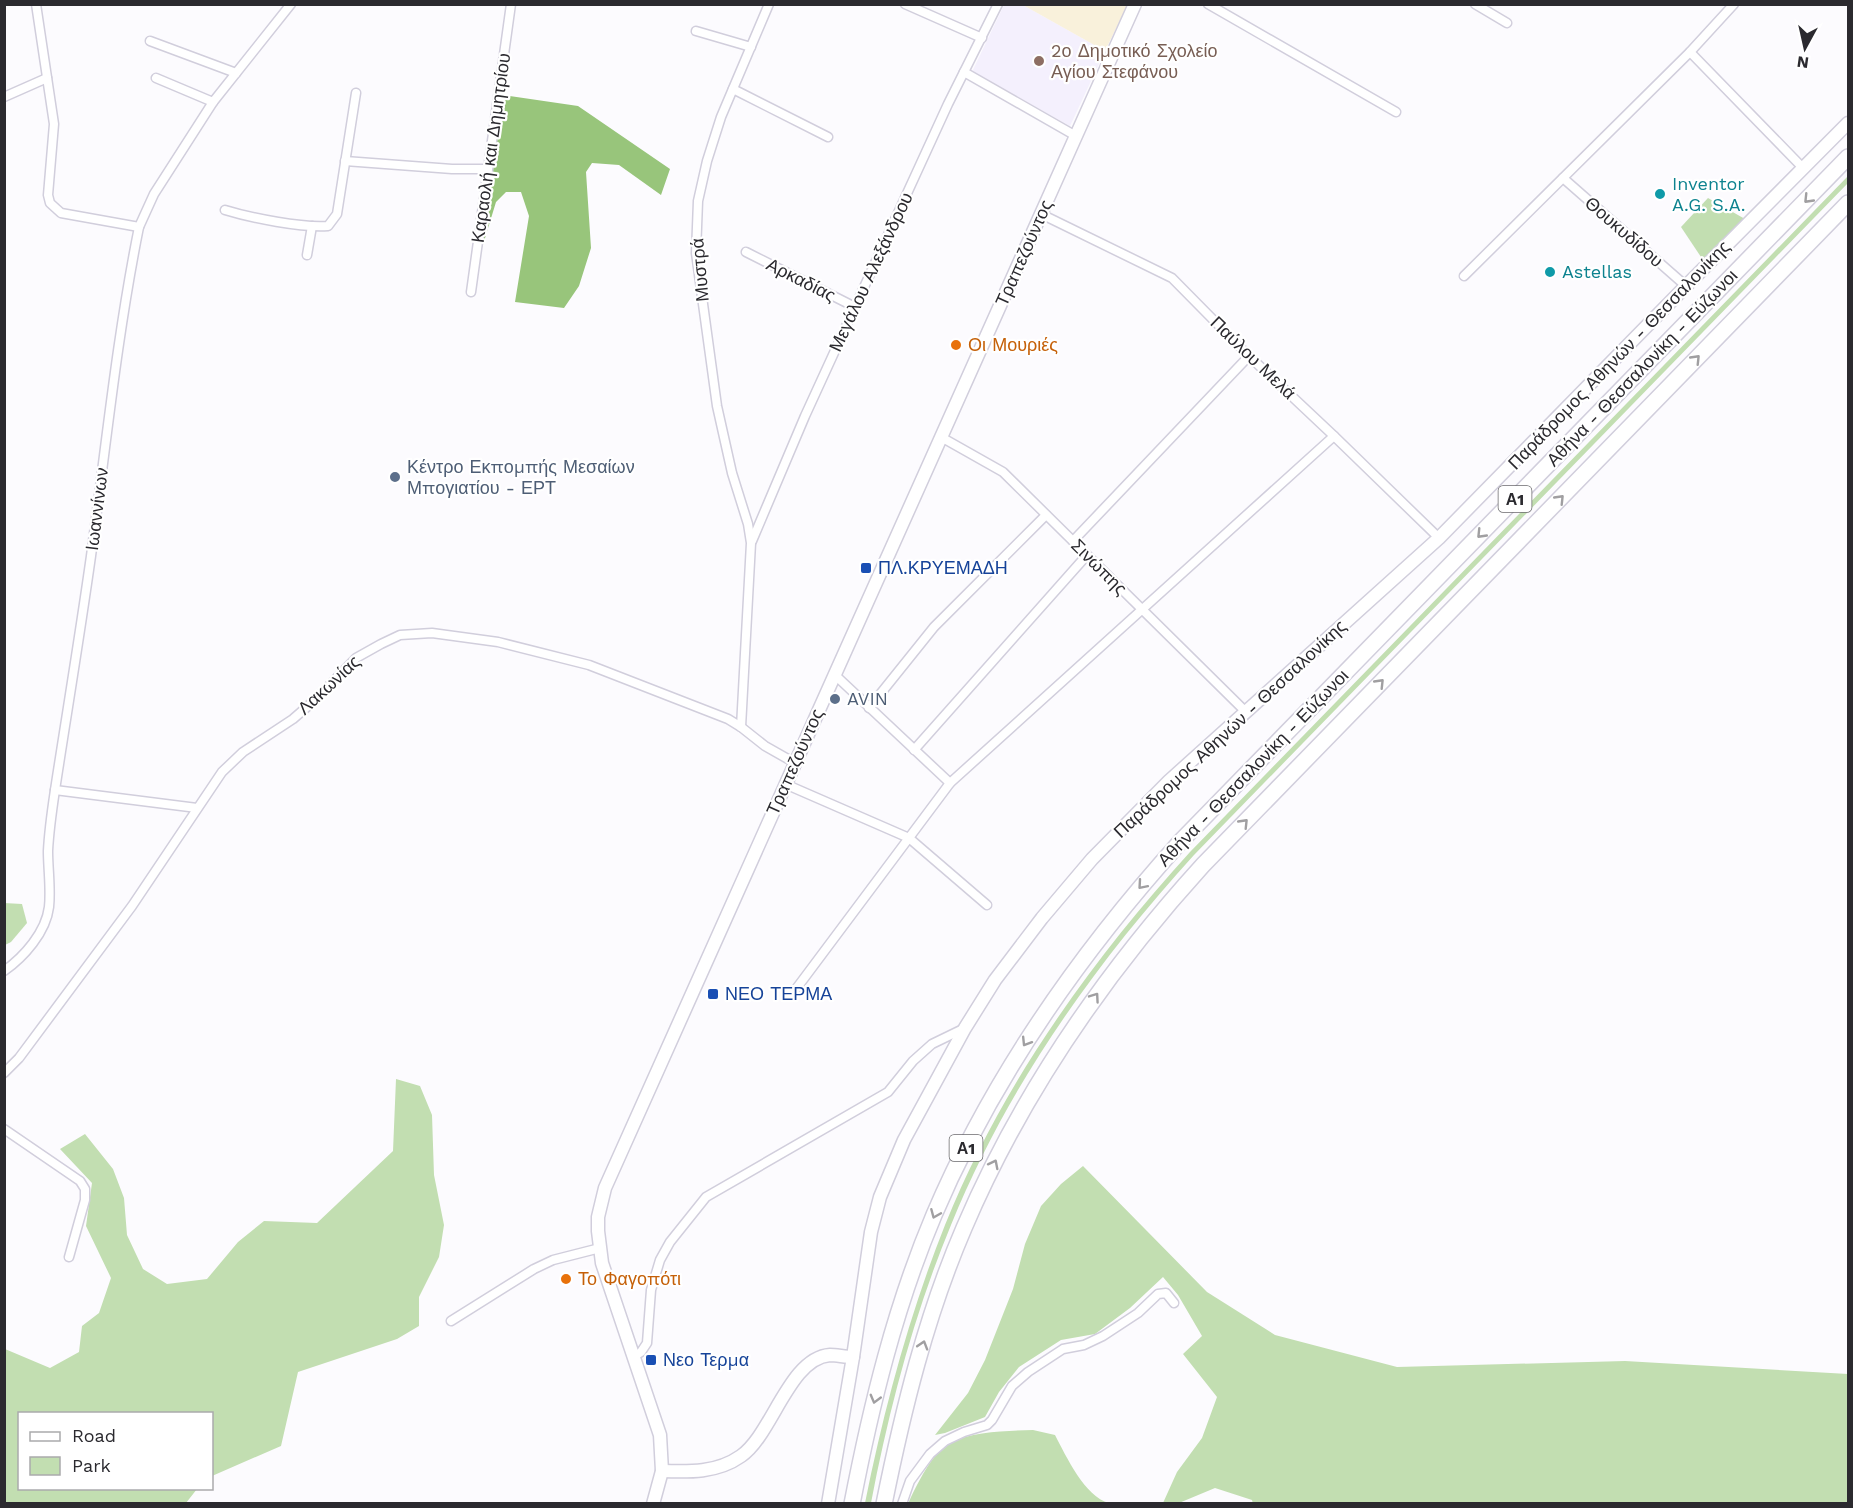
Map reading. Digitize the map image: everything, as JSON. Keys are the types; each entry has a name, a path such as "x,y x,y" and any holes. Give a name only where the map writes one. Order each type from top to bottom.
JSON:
{"highway":[{"name":"Αθήνα - Θεσσαλονίκη - Εύζωνοι","path":"852,1503 867,1429 888,1349 934,1216 965,1150 1008,1070 1076,968 1109,924 1181,841 1848,157"},
{"name":"Αθήνα - Θεσσαλονίκη - Εύζωνοι","path":"884,1503 898,1437 919,1359 963,1229 1035,1088 1132,946 1203,865 1848,203"}],"main road":[{"name":"Τραπεζούντος","path":"653,1503 662,1471 662,1446 658,1425 602,1263 598,1217 604,1188 1135,4"},
{"name":"Παράδρομος Αθηνών - Θεσσαλονίκης","path":"828,1503 853,1357 871,1232 880,1197 904,1140 965,1028 995,980 1092,859 1168,781 1439,538 1848,123"},
{"path":"662,1471 709,1470 742,1456 753,1446 797,1377 810,1363 830,1355 853,1357"}],"street":[{"path":"36,4 54,124 48,195 50,203 61,213 139,227"},
{"name":"Ιωαννίνων","path":"4,971 16,963 32,944 44,925 49,909 48,851 55,790 91,558 116,355 139,227 154,194 213,102 291,4"},
{"name":"Καραολή και Δημητρίου","path":"471,292 486,169 511,4"},
{"name":"Μυστρά","path":"751,543 717,406 696,253 698,201 716,133 769,4"},
{"path":"905,4 982,39"},
{"name":"Μεγάλου Αλεξάνδρου","path":"751,543 805,416 948,104 998,4"},
{"path":"1208,4 1396,112"},
{"path":"1475,4 1507,23"},
{"path":"1464,276 1690,52 1734,4"},
{"path":"696,31 751,47"},
{"path":"150,41 236,73"},
{"path":"1690,52 1803,168"},
{"path":"964,72 1076,136"},
{"path":"6,94 46,78"},
{"path":"156,78 213,102"},
{"path":"733,89 828,137"},
{"path":"225,210 244,216 312,225 328,226 333,222 337,214 356,93"},
{"path":"345,161 452,169 486,169"},
{"name":"Θουκυδίδου","path":"1563,178 1686,286"},
{"name":"Παύλου Μελά","path":"1041,214 1172,278 1249,356 1439,538"},
{"path":"306,255 312,225"},
{"name":"Αρκαδίας","path":"746,252 855,307"},
{"path":"1073,541 1249,356"},
{"path":"793,993 950,783 1334,436"},
{"name":"Σινώπης","path":"941,437 1003,472 1245,711"},
{"path":"869,708 934,627 1046,515"},
{"path":"741,727 751,543"},
{"path":"914,750 1088,555"},
{"name":"Λακωνίας","path":"4,1073 19,1058 132,906 222,772 243,752 293,719 356,658 381,644 406,634 432,633 460,636 498,642 574,660 728,719 765,746 795,763"},
{"path":"835,675 950,783"},
{"path":"785,784 909,838 987,905"},
{"path":"55,790 197,808"},
{"path":"635,1356 647,1343 651,1290 660,1260 670,1242 706,1197 888,1092 912,1061 932,1044 965,1028"},
{"path":"4,1129 80,1180 85,1189 85,1200 69,1257"},
{"path":"451,1321 534,1269 553,1260 600,1248"},
{"path":"902,1503 910,1481 930,1454 945,1441 987,1425 1012,1386 1028,1372 1063,1349 1084,1345 1122,1324 1158,1294 1166,1293 1174,1303"}],"shaded area":[{"path":"1124,4 1127,6 1105,51 1023,5"},
{"name":"2ο Δημοτικό Σχολείο Αγίου Στεφάνου","path":"1004,5 1023,5 1105,51 1070,126 972,72"}],"green space":[{"path":"502,95 578,106 670,169 661,195 619,165 592,163 586,172 591,248 579,286 564,308 515,302 529,216 521,192 506,192 496,202 482,248"},
{"path":"1848,176 1848,183 1194,855 1157,897 1088,984 1026,1076 973,1174 951,1225 914,1327 886,1432 871,1503 865,1503 880,1433 899,1362 920,1293 945,1225 993,1124 1021,1075 1083,982 1117,937 1190,852"},
{"path":"1708,198 1745,219 1703,260 1681,227"},
{"path":"4,903 22,904 27,923 11,942 5,945"},
{"path":"396,1079 420,1086 432,1115 434,1175 444,1225 439,1257 419,1297 419,1326 397,1339 298,1372 281,1446 213,1476 213,1412 18,1412 18,1490 196,1490 186,1503 5,1503 5,1349 50,1368 79,1352 82,1326 99,1313 111,1278 86,1226 92,1183 60,1149 85,1134 113,1169 124,1198 127,1235 143,1269 167,1284 207,1279 238,1242 264,1221 317,1223 393,1151"},
{"path":"1083,1166 1207,1292 1275,1335 1397,1367 1625,1361 1848,1374 1848,1503 1253,1504 1252,1500 1215,1488 1179,1503 1163,1503 1177,1472 1202,1438 1217,1397 1183,1354 1202,1336 1178,1295 1163,1277 1130,1308 1095,1334 1061,1340 1019,1367 999,1392 985,1417 935,1435 968,1393 985,1360 1013,1289 1025,1244 1041,1206 1061,1184"},
{"path":"1033,1430 1055,1435 1084,1484 1092,1493 1109,1503 908,1504 931,1461 950,1443 979,1434"}],"place":[{"name":"2ο Δημοτικό Σχολείο Αγίου Στεφάνου","path":"1039,61"},
{"name":"Inventor A.G. S.A.","path":"1660,194"},
{"name":"Astellas","path":"1550,272"},
{"name":"Οι Μουριές","path":"956,345"},
{"name":"Κέντρο Εκπομπής Μεσαίων Μπογιατίου - ΕΡΤ","path":"395,477"},
{"name":"ΠΛ.ΚΡΥΕΜΑΔΗ","path":"866,568"},
{"name":"AVIN","path":"835,699"},
{"name":"ΝΕΟ ΤΕΡΜΑ","path":"713,994"},
{"name":"Το Φαγοπότι","path":"566,1279"},
{"name":"Νεο Τερμα","path":"651,1360"}]}
